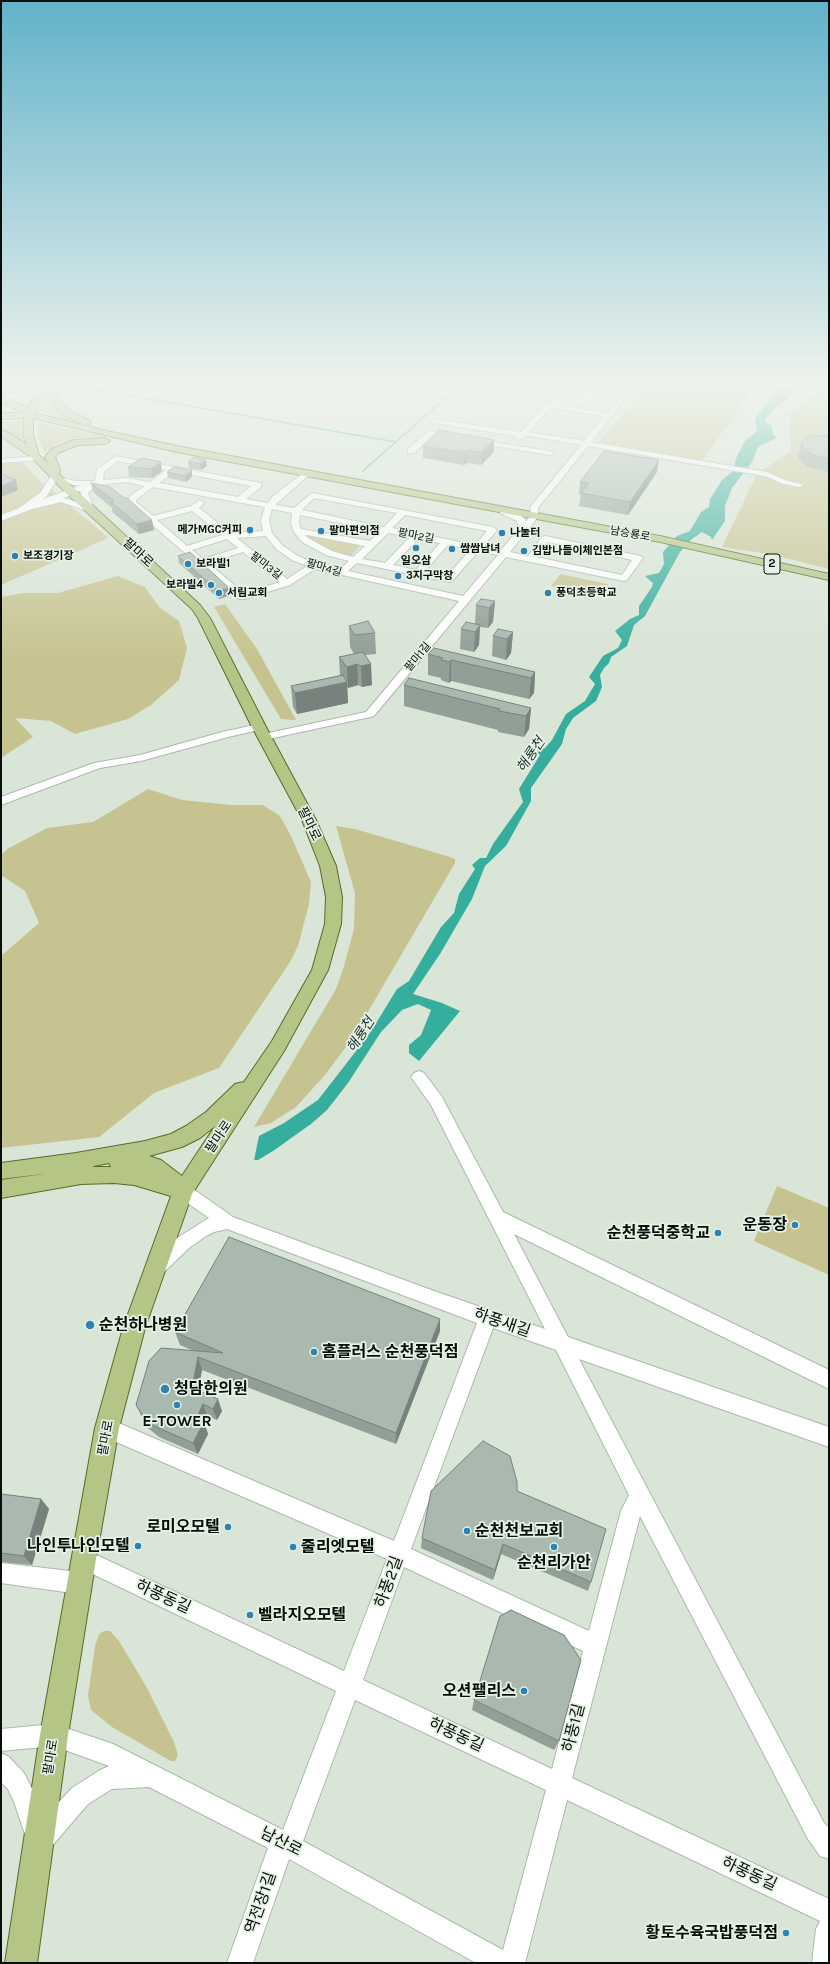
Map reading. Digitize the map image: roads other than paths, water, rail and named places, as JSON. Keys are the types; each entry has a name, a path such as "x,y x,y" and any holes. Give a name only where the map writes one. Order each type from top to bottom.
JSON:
{"main road":[{"name":"팔마로","path":"21,1963 54,1735 83,1559 107,1428 134,1328 183,1191 269,1061 306,997 322,965 333,924 334,897 328,866 321,848 204,618 196,606 56,477"},
{"name":"남승룡로","path":"325,477 660,539 829,577"},
{"path":"1,1171 76,1161 175,1141 193,1132 213,1117 269,1061"},
{"path":"76,1161 135,1160 154,1166 169,1176 183,1191"},
{"path":"1,1189 81,1176 114,1175 134,1177 183,1191"}],"street":[{"path":"23,509 43,495 55,477"},
{"path":"57,477 74,483 97,482"},
{"path":"90,509 84,492 97,482 98,477"},
{"path":"162,477 131,501 242,597 287,582 313,566"},
{"path":"214,477 258,485 239,500"},
{"path":"186,549 229,536 268,533 265,520 269,506 302,477"},
{"name":"팔마1길","path":"1,801 98,765 141,758 212,738 262,732 370,714 504,554 534,516 534,508 559,477"},
{"path":"773,477 784,482 800,485"},
{"name":"팔마2길","path":"23,509 97,482 126,480 153,483 210,494 296,512 624,578 638,558 545,539 530,559"},
{"path":"152,519 194,508 210,494"},
{"path":"312,494 493,530 449,579 355,560 323,550 308,542 298,532 295,524 296,512 312,494"},
{"path":"1,518 23,509 61,500 90,509"},
{"name":"팔마3길","path":"194,508 287,582"},
{"path":"503,511 520,519 523,524 523,529"},
{"path":"341,573 403,512"},
{"path":"298,532 307,532 371,544"},
{"name":"팔마4길","path":"268,533 279,547 287,553 313,566 466,600"},
{"path":"386,566 416,536"},
{"path":"419,572 446,542"},
{"name":"팔마3길","path":"201,562 245,549"},
{"path":"419,1076 438,1101 640,1495 816,1831 829,1847"},
{"name":"하풍새길","path":"183,1191 227,1222 488,1318 562,1342 829,1437"},
{"path":"498,1218 829,1380"},
{"path":"154,1270 183,1242 211,1225 227,1222"},
{"name":"하풍2길","path":"286,1845 351,1686 488,1318"},
{"path":"107,1428 400,1554 595,1645"},
{"name":"하풍1길","path":"512,1963 631,1511 640,1495"},
{"name":"하풍동길","path":"83,1559 829,1912"},
{"path":"1,1573 79,1583"},
{"path":"1,1740 54,1735"},
{"name":"남산로","path":"54,1735 113,1756 153,1775 286,1845 501,1963"},
{"path":"1,1765 16,1781 25,1798 38,1843"},
{"path":"38,1843 80,1796 108,1778 153,1775"},
{"name":"역전장1길","path":"240,1963 286,1845"},
{"path":"825,1963 829,1929"}],"water":[{"path":"726,477 741,477 732,488 725,506 725,521 712,540 711,537 702,532 692,539 680,552 645,616 634,625 627,646 611,657 609,663 600,675 602,687 596,701 573,718 566,729 562,744 531,788 531,801 506,846 485,866 472,899 440,954 413,994 442,1003 460,1011 419,1061 409,1053 409,1045 421,1035 431,1010 418,1004 402,1010 381,1032 348,1083 327,1110 311,1124 273,1151 258,1160 254,1160 259,1136 284,1123 318,1100 370,1033 397,989 409,981 441,927 454,913 459,894 475,869 472,865 480,858 486,858 493,844 523,802 519,789 540,755 538,753 539,750 545,748 552,740 566,714 585,701 595,684 589,677 603,656 618,648 622,640 615,631 630,619 639,615 639,606 652,587 653,583 645,576 659,573 664,564 663,552 677,536 690,531 701,512 709,507 710,499 722,480"}],"place":[{"name":"메가MGC커피","path":"250,530"},
{"name":"팔마편의점","path":"321,531"},
{"name":"나눌터","path":"502,533"},
{"name":"일오삼","path":"416,548"},
{"name":"쌈쌈남녀","path":"452,549"},
{"name":"김밥나들이체인본점","path":"524,551"},
{"name":"보조경기장","path":"15,556"},
{"name":"보라빌1","path":"188,564"},
{"name":"3지구막창","path":"398,576"},
{"name":"보라빌4","path":"211,585"},
{"name":"서림교회","path":"219,593"},
{"name":"풍덕초등학교","path":"548,593"},
{"name":"운동장","path":"795,1225"},
{"name":"순천풍덕중학교","path":"718,1233"},
{"name":"순천하나병원","path":"90,1325"},
{"name":"홈플러스 순천풍덕점","path":"314,1352"},
{"name":"청담한의원","path":"165,1389"},
{"name":"E-TOWER","path":"177,1405"},
{"name":"로미오모텔","path":"228,1527"},
{"name":"순천천보교회","path":"467,1531"},
{"name":"나인투나인모텔","path":"138,1546"},
{"name":"줄리엣모텔","path":"293,1547"},
{"name":"순천리가안","path":"554,1547"},
{"name":"벨라지오모텔","path":"250,1615"},
{"name":"오션팰리스","path":"524,1691"},
{"name":"황토수육국밥풍덕점","path":"786,1933"}],"water label":[{"name":"해룡천","path":"531,755"},
{"name":"해룡천","path":"361,1035"}]}
